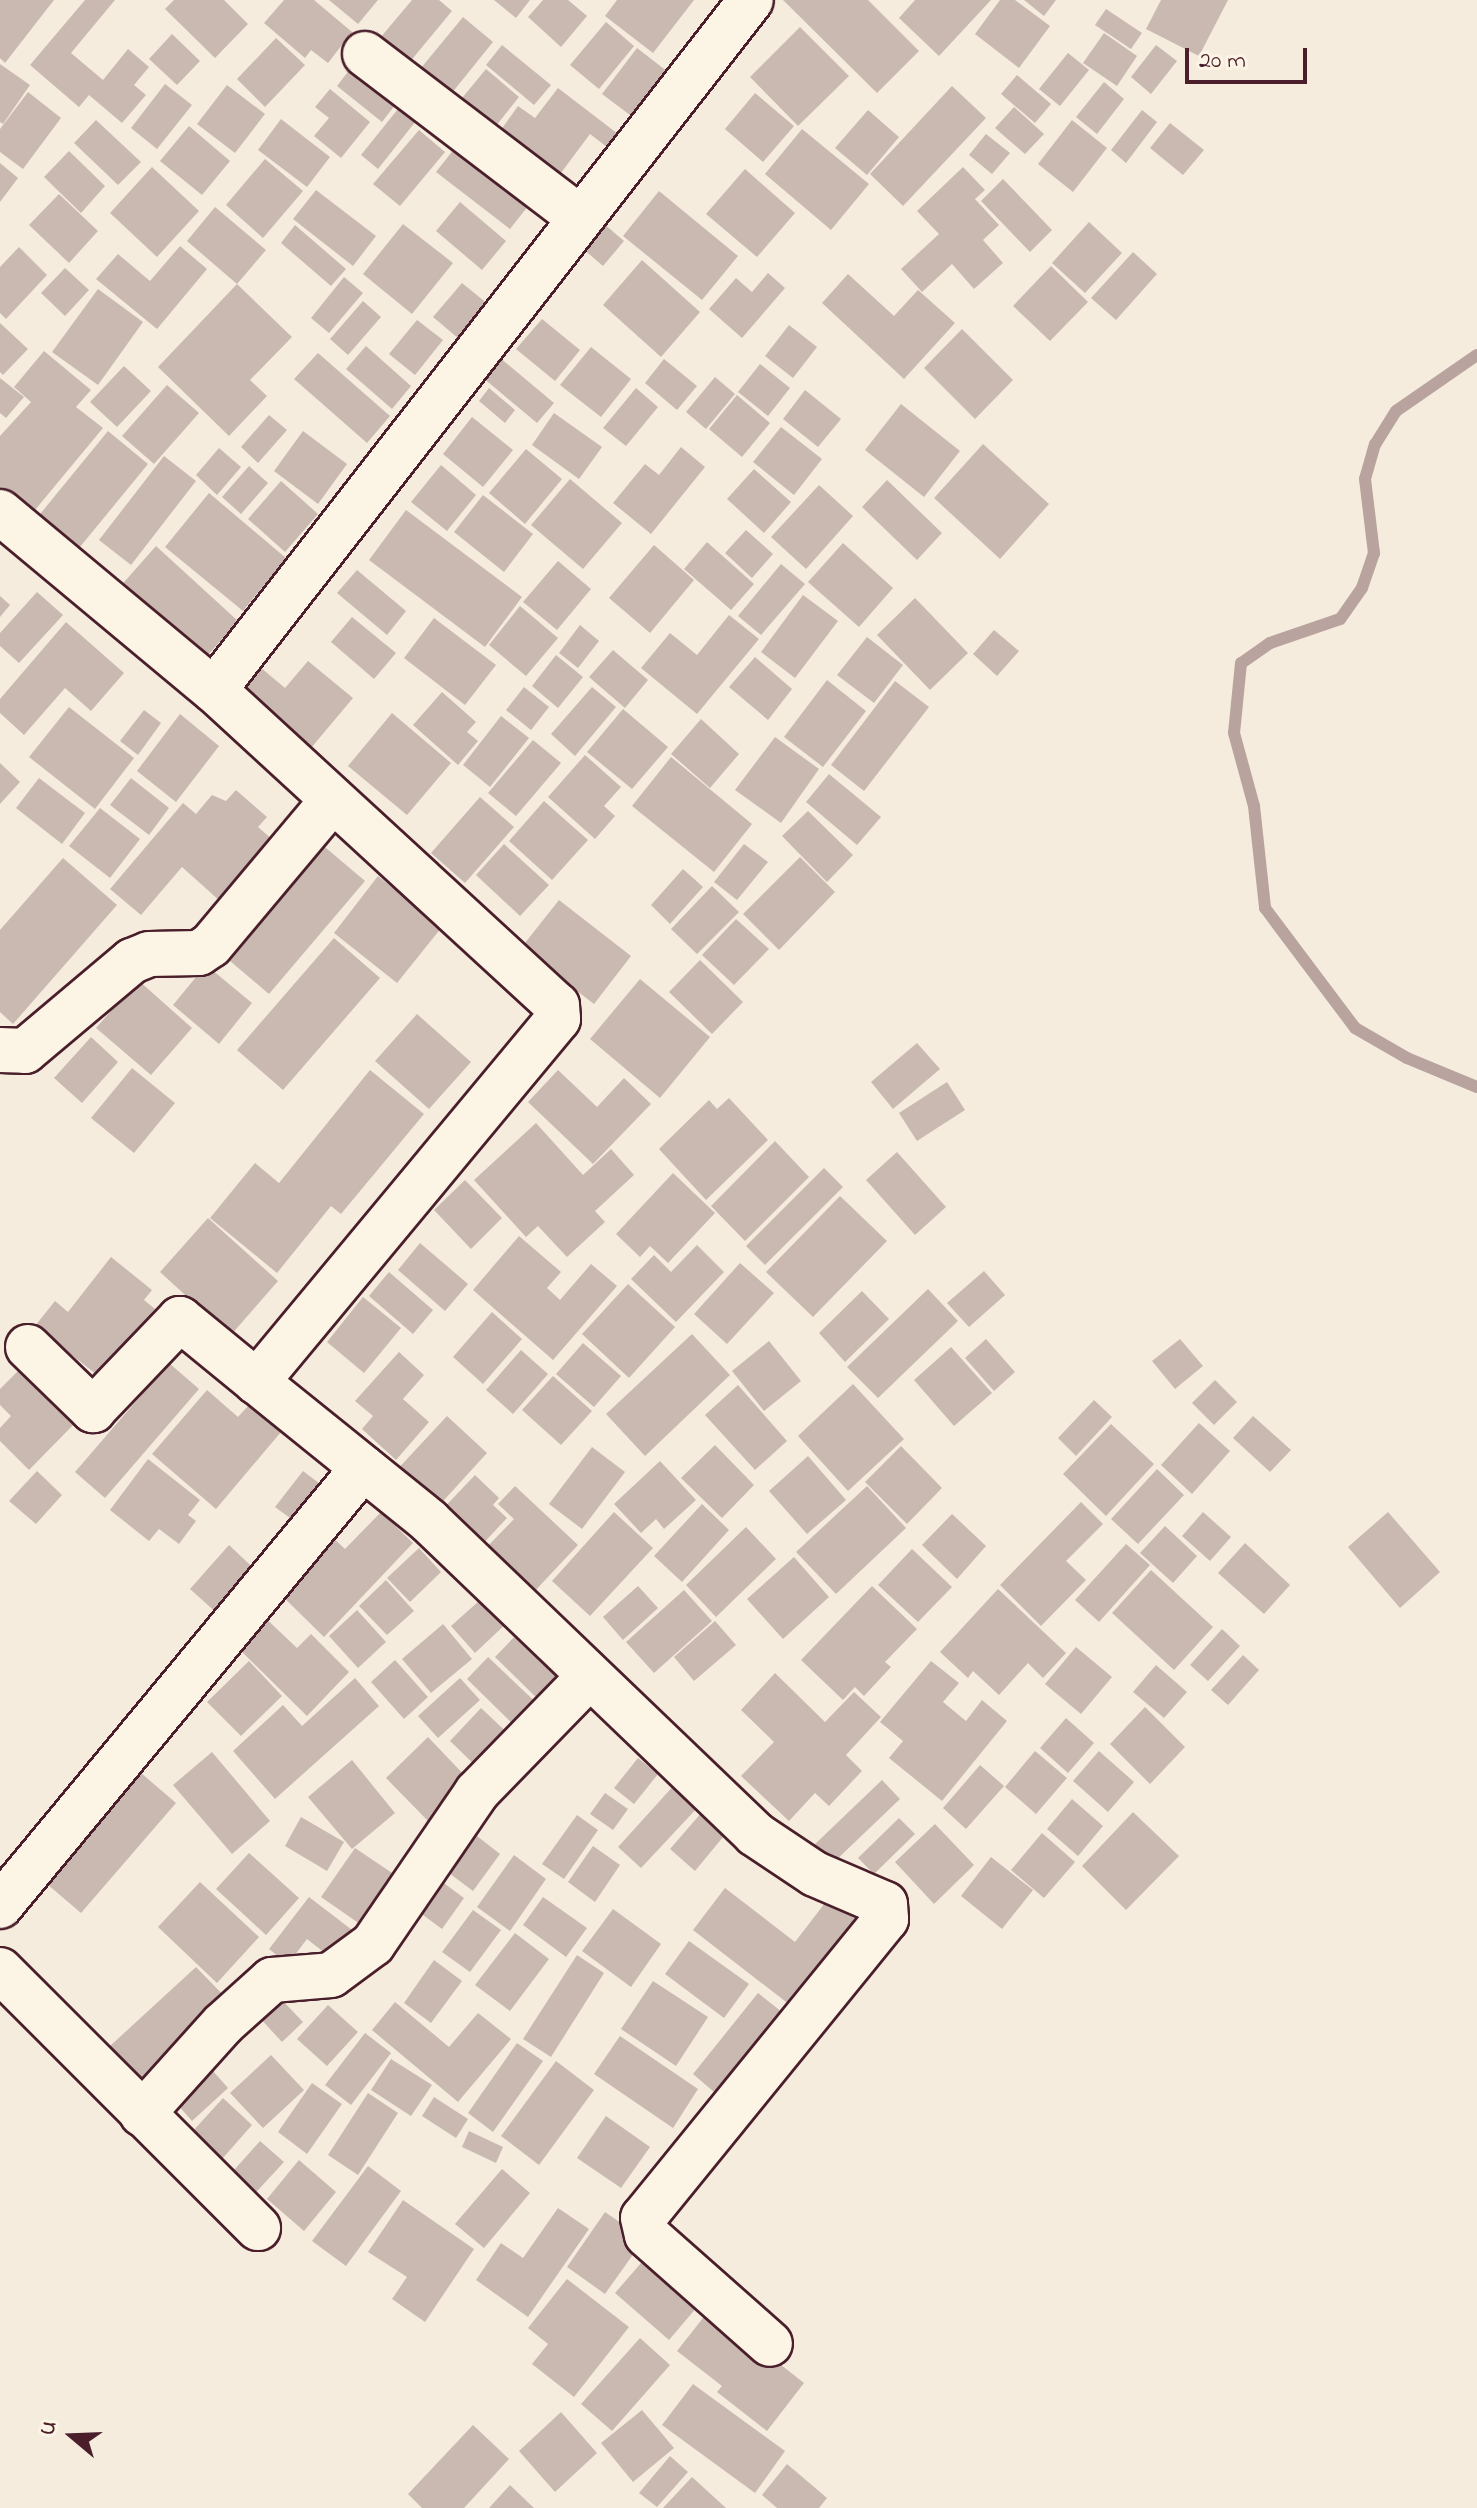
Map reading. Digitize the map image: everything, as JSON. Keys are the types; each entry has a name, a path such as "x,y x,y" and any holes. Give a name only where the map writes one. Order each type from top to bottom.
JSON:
{"street":[{"path":"214,690 751,0"},
{"path":"365,54 580,218"},
{"path":"0,512 214,690 559,1012 257,1382"},
{"path":"0,1050 25,1051 132,961 149,954 199,953 211,945 332,801"},
{"path":"28,1347 93,1410 180,1319 363,1468 496,1582 588,1678 755,1834 815,1874 877,1898 889,1911 643,2218 647,2235 770,2344"},
{"path":"0,1906 363,1468"},
{"path":"142,2114 223,2024 272,1980 331,1975 373,1944 477,1792 588,1678"},
{"path":"0,1970 258,2228"}],"building":[{"path":"0,0 54,0 5,63 0,58"},
{"path":"85,0 115,0 71,53 103,80 128,49 149,67 134,85 146,95 122,123 89,95 79,107 30,65"},
{"path":"174,0 224,0 248,24 215,58 165,9"},
{"path":"284,0 314,0 352,32 328,63 311,50 305,58 264,23"},
{"path":"329,0 378,0 358,24"},
{"path":"412,0 439,0 452,11 404,69 375,44"},
{"path":"494,0 530,0 516,18"},
{"path":"543,0 568,0 587,16 561,47 528,17"},
{"path":"617,0 694,0 653,53 605,16"},
{"path":"783,0 868,0 919,51 877,93"},
{"path":"915,0 991,0 939,56 899,18"},
{"path":"1000,0 1015,0 1050,26 1019,68 975,34"},
{"path":"1024,0 1056,0 1044,16"},
{"path":"1161,0 1228,0 1199,56 1146,29"},
{"path":"1106,9 1142,33 1131,49 1095,25"},
{"path":"463,17 493,42 451,94 421,68"},
{"path":"606,22 634,46 599,89 570,65"},
{"path":"800,27 849,76 798,126 750,77"},
{"path":"1104,33 1137,56 1117,86 1083,63"},
{"path":"172,34 200,61 177,85 149,59"},
{"path":"276,38 305,65 265,107 237,79"},
{"path":"502,45 551,85 534,105 486,65"},
{"path":"1156,45 1177,61 1151,94 1131,77"},
{"path":"637,48 677,79 642,124 602,94"},
{"path":"1068,53 1089,70 1060,106 1039,89"},
{"path":"357,60 402,96 382,122 337,86"},
{"path":"0,64 30,85 3,124 0,122"},
{"path":"486,69 519,97 487,137 453,109"},
{"path":"1017,75 1051,104 1035,123 1001,94"},
{"path":"1104,82 1124,99 1097,134 1076,117"},
{"path":"165,84 192,105 157,149 131,128"},
{"path":"227,85 265,114 235,153 197,124"},
{"path":"952,86 986,118 903,206 870,174"},
{"path":"558,88 622,137 612,151 590,134 552,185 493,141 518,106 535,118"},
{"path":"330,89 370,122 341,158 314,136 329,118 315,107"},
{"path":"28,92 61,118 23,169 0,152 0,129"},
{"path":"755,93 794,126 763,162 725,129"},
{"path":"410,94 427,107 378,169 361,155"},
{"path":"1014,107 1044,134 1025,154 995,128"},
{"path":"868,110 899,137 867,175 835,148"},
{"path":"1142,110 1157,122 1126,163 1111,150"},
{"path":"281,119 330,157 307,187 258,150"},
{"path":"96,120 141,162 118,185 74,143"},
{"path":"1072,120 1107,148 1073,192 1038,164"},
{"path":"1170,123 1204,150 1183,175 1150,148"},
{"path":"189,126 230,161 202,195 160,161"},
{"path":"802,129 869,184 831,230 765,174"},
{"path":"419,130 445,152 400,206 373,184"},
{"path":"986,134 1010,153 992,174 969,155"},
{"path":"462,139 536,196 510,229 436,172"},
{"path":"69,151 105,186 81,213 44,177"},
{"path":"265,159 303,191 263,238 226,205"},
{"path":"0,163 18,178 0,202"},
{"path":"152,167 199,211 157,257 110,213"},
{"path":"963,167 985,190 975,199 999,225 983,240 1003,263 974,289 952,264 922,292 901,269 939,234 917,211"},
{"path":"745,169 795,213 757,257 706,214"},
{"path":"1003,179 1052,230 1030,252 981,201"},
{"path":"316,190 376,236 353,266 293,219"},
{"path":"659,191 738,256 702,300 623,236"},
{"path":"59,194 98,231 69,263 29,225"},
{"path":"460,202 506,241 482,270 436,231"},
{"path":"215,207 266,250 237,284 187,241"},
{"path":"596,217 624,241 603,266 574,241"},
{"path":"1089,222 1122,253 1085,293 1052,263"},
{"path":"403,224 453,263 412,314 363,274"},
{"path":"295,225 346,269 331,286 281,243"},
{"path":"180,246 207,269 157,329 96,279 118,254 150,281"},
{"path":"19,247 47,275 6,319 0,313 0,267"},
{"path":"1133,252 1157,274 1116,320 1091,298"},
{"path":"642,260 700,312 661,357 603,305"},
{"path":"1051,266 1088,302 1050,341 1013,306"},
{"path":"65,268 89,290 65,316 41,293"},
{"path":"768,273 785,288 742,338 709,309 736,278 752,292"},
{"path":"848,274 894,316 918,290 955,323 904,379 822,303"},
{"path":"344,277 363,293 329,333 311,318"},
{"path":"462,283 494,309 465,344 433,317"},
{"path":"237,284 292,337 250,380 267,396 229,436 158,367"},
{"path":"98,289 143,322 98,385 52,352"},
{"path":"363,301 381,317 348,355 330,339"},
{"path":"542,319 580,350 555,381 516,349"},
{"path":"417,320 443,340 415,375 389,354"},
{"path":"0,323 28,349 3,375 0,372"},
{"path":"789,325 817,347 793,378 765,356"},
{"path":"962,329 1013,380 975,419 924,368"},
{"path":"366,346 411,386 392,409 346,369"},
{"path":"591,347 631,379 601,417 560,385"},
{"path":"44,351 91,390 76,407 103,428 30,516 0,491 0,436 31,402 14,387"},
{"path":"318,353 390,416 367,443 294,379"},
{"path":"499,357 554,403 537,423 482,377"},
{"path":"664,359 697,386 677,410 645,383"},
{"path":"760,364 790,388 768,416 738,392"},
{"path":"124,366 151,391 117,427 90,402"},
{"path":"715,377 735,394 706,429 686,412"},
{"path":"0,378 24,397 6,418 0,413"},
{"path":"167,385 199,413 154,464 122,436"},
{"path":"489,388 515,410 505,423 479,401"},
{"path":"636,388 658,407 626,446 603,428"},
{"path":"805,390 841,419 818,447 783,419"},
{"path":"737,395 770,423 742,457 709,429"},
{"path":"901,404 960,451 924,497 865,450"},
{"path":"554,413 602,447 579,479 532,445"},
{"path":"269,415 287,430 258,463 241,447"},
{"path":"472,417 513,450 483,487 443,454"},
{"path":"781,427 822,459 794,495 753,462"},
{"path":"108,431 148,464 75,553 36,519"},
{"path":"303,431 347,464 318,504 274,471"},
{"path":"983,444 1049,504 1000,559 934,498"},
{"path":"681,447 705,467 651,534 613,503 645,464 659,475"},
{"path":"219,448 241,467 217,495 196,475"},
{"path":"526,449 562,479 525,524 489,493"},
{"path":"164,456 196,481 131,565 99,540"},
{"path":"441,465 476,495 447,531 411,502"},
{"path":"249,466 268,483 241,514 222,497"},
{"path":"754,469 791,502 764,533 727,499"},
{"path":"570,479 622,523 583,569 531,525"},
{"path":"887,480 942,533 917,560 862,507"},
{"path":"281,481 318,514 285,552 248,519"},
{"path":"819,485 853,516 806,569 771,537"},
{"path":"209,493 286,558 243,611 165,547"},
{"path":"483,495 533,534 504,572 454,532"},
{"path":"406,510 522,597 485,647 369,560"},
{"path":"746,530 773,554 752,578 725,553"},
{"path":"707,542 754,584 731,610 684,569"},
{"path":"843,543 893,588 859,627 808,582"},
{"path":"654,545 694,580 650,633 609,598"},
{"path":"156,546 238,621 201,663 118,589"},
{"path":"558,561 591,589 557,630 523,602"},
{"path":"781,564 805,584 761,635 738,616"},
{"path":"357,570 406,611 387,635 337,593"},
{"path":"37,592 63,615 19,663 0,646 0,633"},
{"path":"803,595 838,621 795,678 761,652"},
{"path":"0,596 10,605 0,617"},
{"path":"915,598 968,653 930,690 877,635"},
{"path":"520,606 558,638 526,676 489,645"},
{"path":"729,615 759,639 697,714 641,668 670,633 697,655"},
{"path":"352,617 396,653 374,679 331,642"},
{"path":"434,618 496,665 465,705 404,658"},
{"path":"66,622 124,673 91,711 65,688 24,735 0,713 0,699"},
{"path":"580,625 599,641 578,668 559,653"},
{"path":"994,630 1019,651 997,676 973,654"},
{"path":"867,637 903,665 874,703 837,675"},
{"path":"613,650 648,680 625,708 589,677"},
{"path":"556,655 583,677 558,708 532,686"},
{"path":"247,656 285,688 308,661 353,698 306,754 237,696"},
{"path":"755,657 792,689 768,720 729,687"},
{"path":"827,680 866,711 823,767 784,737"},
{"path":"895,681 929,707 864,791 831,765"},
{"path":"524,687 549,707 531,730 506,710"},
{"path":"592,687 616,707 575,756 551,734"},
{"path":"442,692 476,722 467,732 478,741 458,765 413,725"},
{"path":"69,707 134,758 95,809 29,757"},
{"path":"623,709 668,747 632,789 587,752"},
{"path":"144,710 161,723 138,755 120,741"},
{"path":"392,713 451,763 407,815 348,766"},
{"path":"180,714 219,746 176,802 137,771"},
{"path":"501,716 529,738 490,787 463,765"},
{"path":"701,719 739,754 710,788 671,754"},
{"path":"775,737 819,769 781,823 735,790"},
{"path":"533,740 561,763 516,816 488,793"},
{"path":"585,755 621,787 604,806 615,816 595,839 548,797"},
{"path":"671,757 752,824 714,872 632,806"},
{"path":"0,763 20,782 0,804"},
{"path":"829,774 881,817 857,845 806,802"},
{"path":"39,778 85,813 62,844 16,808"},
{"path":"131,778 169,808 149,835 110,805"},
{"path":"236,790 267,817 258,827 273,840 221,902 182,867 141,915 110,889 183,803 196,814 212,795 226,801"},
{"path":"480,797 514,827 465,883 431,853"},
{"path":"544,801 588,840 552,880 509,841"},
{"path":"100,808 140,839 110,878 69,846"},
{"path":"808,811 853,855 827,882 782,836"},
{"path":"319,842 365,881 269,994 223,955"},
{"path":"504,844 549,885 520,916 476,875"},
{"path":"744,844 768,862 737,900 714,882"},
{"path":"800,857 835,892 779,950 743,914"},
{"path":"63,858 117,905 13,1024 0,1012 0,930"},
{"path":"683,869 703,887 670,924 651,905"},
{"path":"378,876 442,927 397,983 334,933"},
{"path":"712,886 739,912 697,954 671,929"},
{"path":"559,900 631,956 594,1004 521,948"},
{"path":"736,919 769,949 734,985 702,955"},
{"path":"334,938 380,978 283,1090 237,1050"},
{"path":"700,960 743,1002 712,1034 669,992"},
{"path":"206,965 252,1003 219,1044 173,1005"},
{"path":"640,979 710,1037 660,1098 590,1039"},
{"path":"138,980 192,1028 151,1075 96,1028"},
{"path":"417,1014 471,1062 429,1109 375,1061"},
{"path":"91,1037 118,1062 82,1103 54,1078"},
{"path":"917,1043 940,1069 893,1109 871,1082"},
{"path":"132,1068 175,1103 134,1153 91,1118"},
{"path":"370,1070 424,1114 341,1214 331,1206 277,1273 210,1218 255,1163 279,1183"},
{"path":"558,1070 597,1107 624,1078 651,1104 593,1164 528,1102"},
{"path":"947,1082 965,1110 917,1141 899,1113"},
{"path":"729,1098 768,1140 706,1200 659,1149 709,1100 717,1109"},
{"path":"536,1123 583,1175 611,1149 634,1175 595,1211 605,1222 567,1257 538,1226 526,1237 474,1180"},
{"path":"775,1141 809,1177 745,1241 711,1206"},
{"path":"897,1152 946,1207 915,1235 866,1180"},
{"path":"824,1168 843,1187 765,1265 746,1246"},
{"path":"673,1173 715,1213 668,1263 650,1246 640,1257 616,1234"},
{"path":"465,1180 502,1218 471,1249 434,1210"},
{"path":"840,1196 887,1241 813,1317 766,1272"},
{"path":"208,1218 278,1281 230,1336 160,1272"},
{"path":"519,1236 561,1272 547,1288 560,1300 591,1264 617,1286 553,1360 473,1290"},
{"path":"420,1243 468,1284 445,1311 398,1270"},
{"path":"697,1245 724,1272 676,1322 631,1279 654,1255 671,1272"},
{"path":"111,1257 152,1290 144,1300 155,1309 143,1323 153,1331 101,1378 35,1326 55,1301 68,1312"},
{"path":"740,1263 774,1293 727,1344 694,1314"},
{"path":"984,1271 1005,1295 969,1327 947,1303"},
{"path":"389,1272 433,1310 413,1334 369,1296"},
{"path":"628,1284 675,1327 629,1378 582,1334"},
{"path":"928,1289 958,1321 878,1398 847,1367"},
{"path":"862,1291 889,1319 845,1362 819,1333"},
{"path":"363,1297 401,1328 364,1373 327,1342"},
{"path":"492,1312 522,1339 483,1384 453,1357"},
{"path":"692,1334 730,1375 645,1456 606,1414"},
{"path":"986,1339 1015,1372 994,1391 965,1358"},
{"path":"1180,1339 1203,1366 1175,1389 1152,1361"},
{"path":"769,1341 801,1381 764,1411 732,1371"},
{"path":"583,1343 621,1376 594,1407 556,1374"},
{"path":"951,1347 992,1393 954,1426 914,1380"},
{"path":"521,1350 548,1374 513,1414 486,1390"},
{"path":"399,1352 424,1375 403,1399 429,1422 396,1460 362,1429 373,1416 355,1401"},
{"path":"169,1363 199,1389 105,1498 75,1472"},
{"path":"23,1366 78,1420 29,1470 0,1441 0,1428 11,1416 0,1405 0,1389"},
{"path":"553,1376 592,1411 561,1445 522,1410"},
{"path":"1215,1380 1237,1402 1214,1425 1192,1403"},
{"path":"853,1384 904,1439 848,1491 798,1436"},
{"path":"738,1385 787,1441 755,1470 705,1415"},
{"path":"207,1390 238,1417 249,1405 281,1432 216,1509 152,1454"},
{"path":"1094,1400 1112,1417 1076,1456 1058,1438"},
{"path":"447,1416 487,1453 435,1510 394,1473"},
{"path":"1253,1416 1291,1450 1270,1472 1233,1438"},
{"path":"1199,1423 1230,1451 1192,1494 1161,1465"},
{"path":"1111,1424 1154,1464 1106,1516 1063,1474"},
{"path":"715,1445 754,1485 722,1518 681,1478"},
{"path":"901,1446 942,1488 907,1524 865,1482"},
{"path":"592,1447 625,1472 582,1529 549,1504"},
{"path":"808,1456 846,1500 807,1534 769,1491"},
{"path":"148,1459 200,1500 188,1515 196,1521 179,1544 159,1529 149,1541 110,1510"},
{"path":"660,1461 696,1500 664,1529 656,1519 641,1533 614,1504"},
{"path":"1157,1469 1184,1495 1138,1544 1111,1519"},
{"path":"37,1471 62,1495 36,1524 9,1501"},
{"path":"303,1471 332,1493 305,1529 275,1507"},
{"path":"475,1475 499,1498 493,1505 507,1518 477,1550 438,1514"},
{"path":"515,1486 578,1545 532,1594 484,1550 514,1519 498,1504"},
{"path":"867,1486 906,1528 836,1594 796,1552"},
{"path":"1081,1502 1103,1524 1066,1561 1086,1580 1041,1626 1000,1585"},
{"path":"702,1504 729,1530 682,1582 654,1556"},
{"path":"381,1512 413,1543 324,1637 273,1587 326,1531 345,1549"},
{"path":"614,1512 653,1548 590,1616 552,1581"},
{"path":"1203,1512 1231,1537 1210,1561 1182,1536"},
{"path":"1388,1512 1440,1572 1400,1608 1348,1547"},
{"path":"952,1514 986,1546 957,1579 922,1545"},
{"path":"1165,1526 1197,1556 1173,1583 1140,1553"},
{"path":"746,1527 776,1559 716,1617 686,1585"},
{"path":"1245,1543 1290,1585 1264,1614 1218,1573"},
{"path":"1126,1544 1150,1565 1099,1622 1075,1600"},
{"path":"229,1545 268,1582 230,1625 190,1589"},
{"path":"419,1548 441,1572 410,1602 387,1578"},
{"path":"912,1549 952,1587 918,1622 878,1585"},
{"path":"794,1557 829,1597 783,1639 747,1599"},
{"path":"1151,1570 1213,1627 1174,1670 1112,1613"},
{"path":"386,1580 414,1611 387,1635 359,1606"},
{"path":"638,1586 658,1608 623,1640 603,1617"},
{"path":"872,1586 917,1629 885,1662 891,1667 864,1696 855,1687 843,1700 801,1660"},
{"path":"998,1589 1066,1653 1043,1678 1028,1663 999,1695 973,1671 968,1678 940,1652"},
{"path":"684,1590 712,1621 654,1673 626,1642"},
{"path":"489,1592 512,1618 475,1653 451,1626"},
{"path":"357,1610 386,1642 358,1668 329,1636"},
{"path":"258,1611 297,1648 311,1634 349,1672 307,1716 230,1640"},
{"path":"715,1621 736,1645 694,1681 674,1657"},
{"path":"443,1624 472,1659 431,1693 402,1659"},
{"path":"1222,1629 1240,1646 1208,1681 1190,1665"},
{"path":"520,1631 573,1682 547,1708 495,1657"},
{"path":"1076,1647 1112,1677 1081,1714 1045,1684"},
{"path":"1243,1655 1259,1670 1228,1705 1211,1690"},
{"path":"488,1657 545,1711 523,1734 467,1679"},
{"path":"395,1660 428,1697 404,1719 371,1682"},
{"path":"249,1661 282,1696 241,1736 207,1702"},
{"path":"931,1661 959,1683 943,1702 966,1721 982,1700 1007,1721 942,1801 889,1758 903,1741 880,1722"},
{"path":"1156,1665 1187,1692 1164,1718 1133,1692"},
{"path":"775,1673 825,1722 854,1692 881,1717 846,1755 862,1771 829,1806 815,1793 789,1821 741,1776 774,1742 741,1710"},
{"path":"355,1678 379,1706 275,1799 233,1751 283,1705 302,1726"},
{"path":"460,1678 480,1700 438,1738 418,1716"},
{"path":"1145,1707 1185,1747 1150,1784 1110,1744"},
{"path":"481,1708 514,1739 482,1772 450,1741"},
{"path":"1066,1718 1094,1743 1068,1773 1040,1748"},
{"path":"428,1737 469,1780 428,1821 386,1778"},
{"path":"1035,1751 1067,1778 1036,1814 1005,1787"},
{"path":"1099,1751 1134,1782 1108,1812 1073,1781"},
{"path":"212,1752 270,1821 232,1854 173,1785"},
{"path":"638,1758 658,1774 634,1804 614,1788"},
{"path":"352,1760 395,1813 352,1849 308,1797"},
{"path":"127,1761 176,1803 81,1913 33,1872"},
{"path":"980,1765 1004,1786 966,1829 943,1808"},
{"path":"882,1780 900,1799 831,1865 813,1846"},
{"path":"676,1783 700,1805 641,1868 618,1847"},
{"path":"605,1793 628,1809 613,1830 590,1814"},
{"path":"1072,1799 1103,1826 1078,1856 1047,1829"},
{"path":"709,1804 733,1825 695,1871 670,1849"},
{"path":"1133,1812 1179,1856 1126,1910 1082,1866"},
{"path":"577,1815 598,1830 564,1879 542,1864"},
{"path":"301,1817 344,1842 327,1871 285,1846"},
{"path":"899,1818 915,1834 874,1874 858,1858"},
{"path":"935,1824 974,1865 934,1904 895,1862"},
{"path":"1042,1833 1075,1862 1044,1898 1011,1870"},
{"path":"477,1836 500,1854 473,1891 449,1873"},
{"path":"593,1846 620,1865 595,1902 568,1882"},
{"path":"355,1848 404,1881 370,1931 321,1897"},
{"path":"249,1853 299,1898 266,1935 216,1889"},
{"path":"514,1855 546,1879 510,1931 477,1907"},
{"path":"991,1857 1033,1890 1002,1929 961,1896"},
{"path":"441,1881 464,1898 442,1929 419,1912"},
{"path":"200,1882 259,1937 217,1983 158,1927"},
{"path":"725,1888 795,1942 828,1899 855,1919 790,2005 693,1930"},
{"path":"309,1897 356,1933 335,1961 307,1939 288,1964 269,1949"},
{"path":"543,1897 587,1928 566,1957 523,1925"},
{"path":"613,1909 661,1944 631,1987 582,1951"},
{"path":"473,1910 501,1930 470,1972 442,1952"},
{"path":"515,1933 549,1959 510,2011 475,1985"},
{"path":"689,1941 749,1984 724,2018 665,1974"},
{"path":"577,1955 604,1973 551,2057 523,2039"},
{"path":"434,1960 462,1981 431,2023 404,2003"},
{"path":"196,1967 230,2002 149,2085 110,2046"},
{"path":"653,1981 708,2017 676,2066 621,2029"},
{"path":"758,1993 787,2016 721,2098 693,2074"},
{"path":"279,1997 303,2022 282,2042 258,2016"},
{"path":"395,2002 449,2047 478,2013 511,2039 458,2102 372,2030"},
{"path":"328,2005 358,2032 327,2066 297,2039"},
{"path":"365,2033 391,2053 351,2105 325,2085"},
{"path":"620,2036 698,2089 673,2128 594,2074"},
{"path":"517,2043 543,2061 493,2132 468,2113"},
{"path":"271,2055 304,2090 263,2128 230,2093"},
{"path":"391,2059 432,2085 411,2116 371,2090"},
{"path":"556,2061 594,2090 539,2165 501,2136"},
{"path":"205,2062 228,2088 192,2121 169,2095"},
{"path":"312,2083 342,2104 307,2154 278,2132"},
{"path":"368,2093 398,2113 358,2175 328,2155"},
{"path":"434,2097 468,2119 456,2138 422,2116"},
{"path":"223,2098 252,2125 222,2159 192,2132"},
{"path":"606,2116 650,2147 621,2188 577,2158"},
{"path":"469,2131 503,2147 496,2163 462,2147"},
{"path":"260,2141 284,2162 249,2200 226,2179"},
{"path":"299,2160 336,2192 304,2231 267,2199"},
{"path":"368,2166 401,2191 346,2266 312,2241"},
{"path":"502,2169 530,2193 484,2248 455,2224"},
{"path":"403,2200 474,2249 425,2322 392,2299 407,2277 368,2252"},
{"path":"558,2208 589,2229 528,2317 476,2280 501,2243 523,2258"},
{"path":"605,2212 644,2239 605,2294 567,2267"},
{"path":"655,2247 709,2293 669,2340 615,2293"},
{"path":"567,2279 629,2327 574,2397 532,2364 548,2344 528,2328"},
{"path":"710,2309 804,2383 767,2431 717,2392 722,2386 677,2351"},
{"path":"640,2338 670,2365 612,2431 581,2404"},
{"path":"693,2384 785,2451 755,2493 662,2425"},
{"path":"642,2410 674,2448 633,2482 601,2443"},
{"path":"561,2412 597,2453 555,2492 519,2451"},
{"path":"473,2425 509,2459 464,2508 422,2508 408,2494"},
{"path":"670,2456 688,2472 657,2507 639,2493"},
{"path":"787,2464 827,2498 819,2508 777,2508 762,2495"},
{"path":"692,2477 726,2508 663,2508"},
{"path":"510,2485 534,2508 489,2508"}],"waterway":[{"path":"1477,355 1396,411 1375,444 1365,479 1374,553 1362,588 1340,619 1270,643 1241,663 1234,733 1254,806 1265,908 1355,1028 1407,1058 1477,1087"}]}
